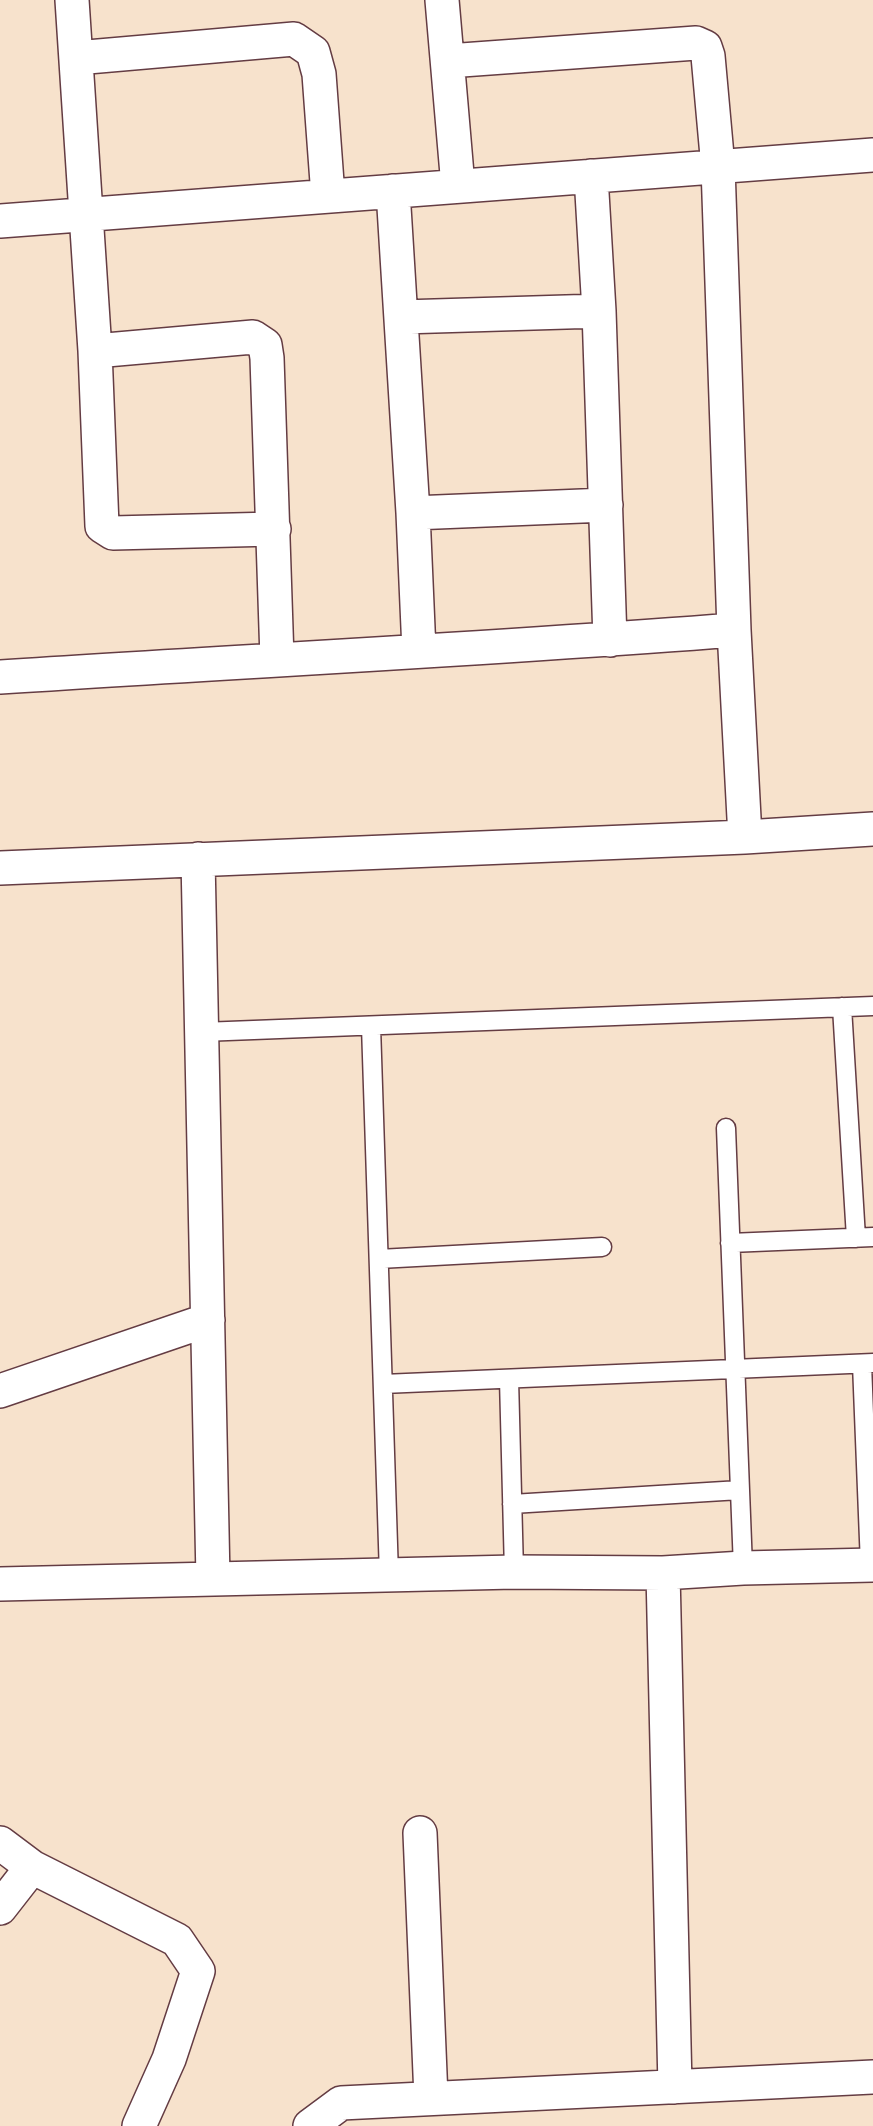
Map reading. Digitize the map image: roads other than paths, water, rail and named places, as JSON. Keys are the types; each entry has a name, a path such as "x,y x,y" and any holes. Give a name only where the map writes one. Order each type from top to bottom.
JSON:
{"street":[{"path":"72,0 95,351 102,526 113,533 274,529"},
{"path":"442,0 458,186"},
{"path":"76,58 294,39 313,52 319,74 328,196"},
{"path":"448,61 696,43 705,47 708,56 718,167 734,630 745,837"},
{"path":"0,221 873,155"},
{"path":"591,176 600,311 610,640"},
{"path":"393,191 402,317 419,651"},
{"path":"402,317 600,311"},
{"path":"95,351 253,337 264,345 267,358 277,659"},
{"path":"413,513 606,505"},
{"path":"0,677 610,640 734,630"},
{"path":"0,868 745,837 873,829"},
{"path":"198,859 213,1579"},
{"path":"0,1391 208,1320"},
{"path":"0,1584 514,1572 663,1573 743,1568 871,1565"},
{"path":"663,1573 675,2087"},
{"path":"420,1833 431,2098"},
{"path":"0,1843 32,1867 177,1940 198,1971 170,2059 139,2126"},
{"path":"0,1908 32,1867"},
{"path":"310,2126 341,2103 873,2077"}],"lane":[{"path":"202,1032 873,1006"},
{"path":"730,1243 865,1238 842,1008"},
{"path":"371,1026 389,1575"},
{"path":"726,1128 743,1568"},
{"path":"379,1259 602,1247"},
{"path":"383,1384 867,1364 871,1565"},
{"path":"509,1379 514,1572"},
{"path":"512,1504 740,1490"}]}
